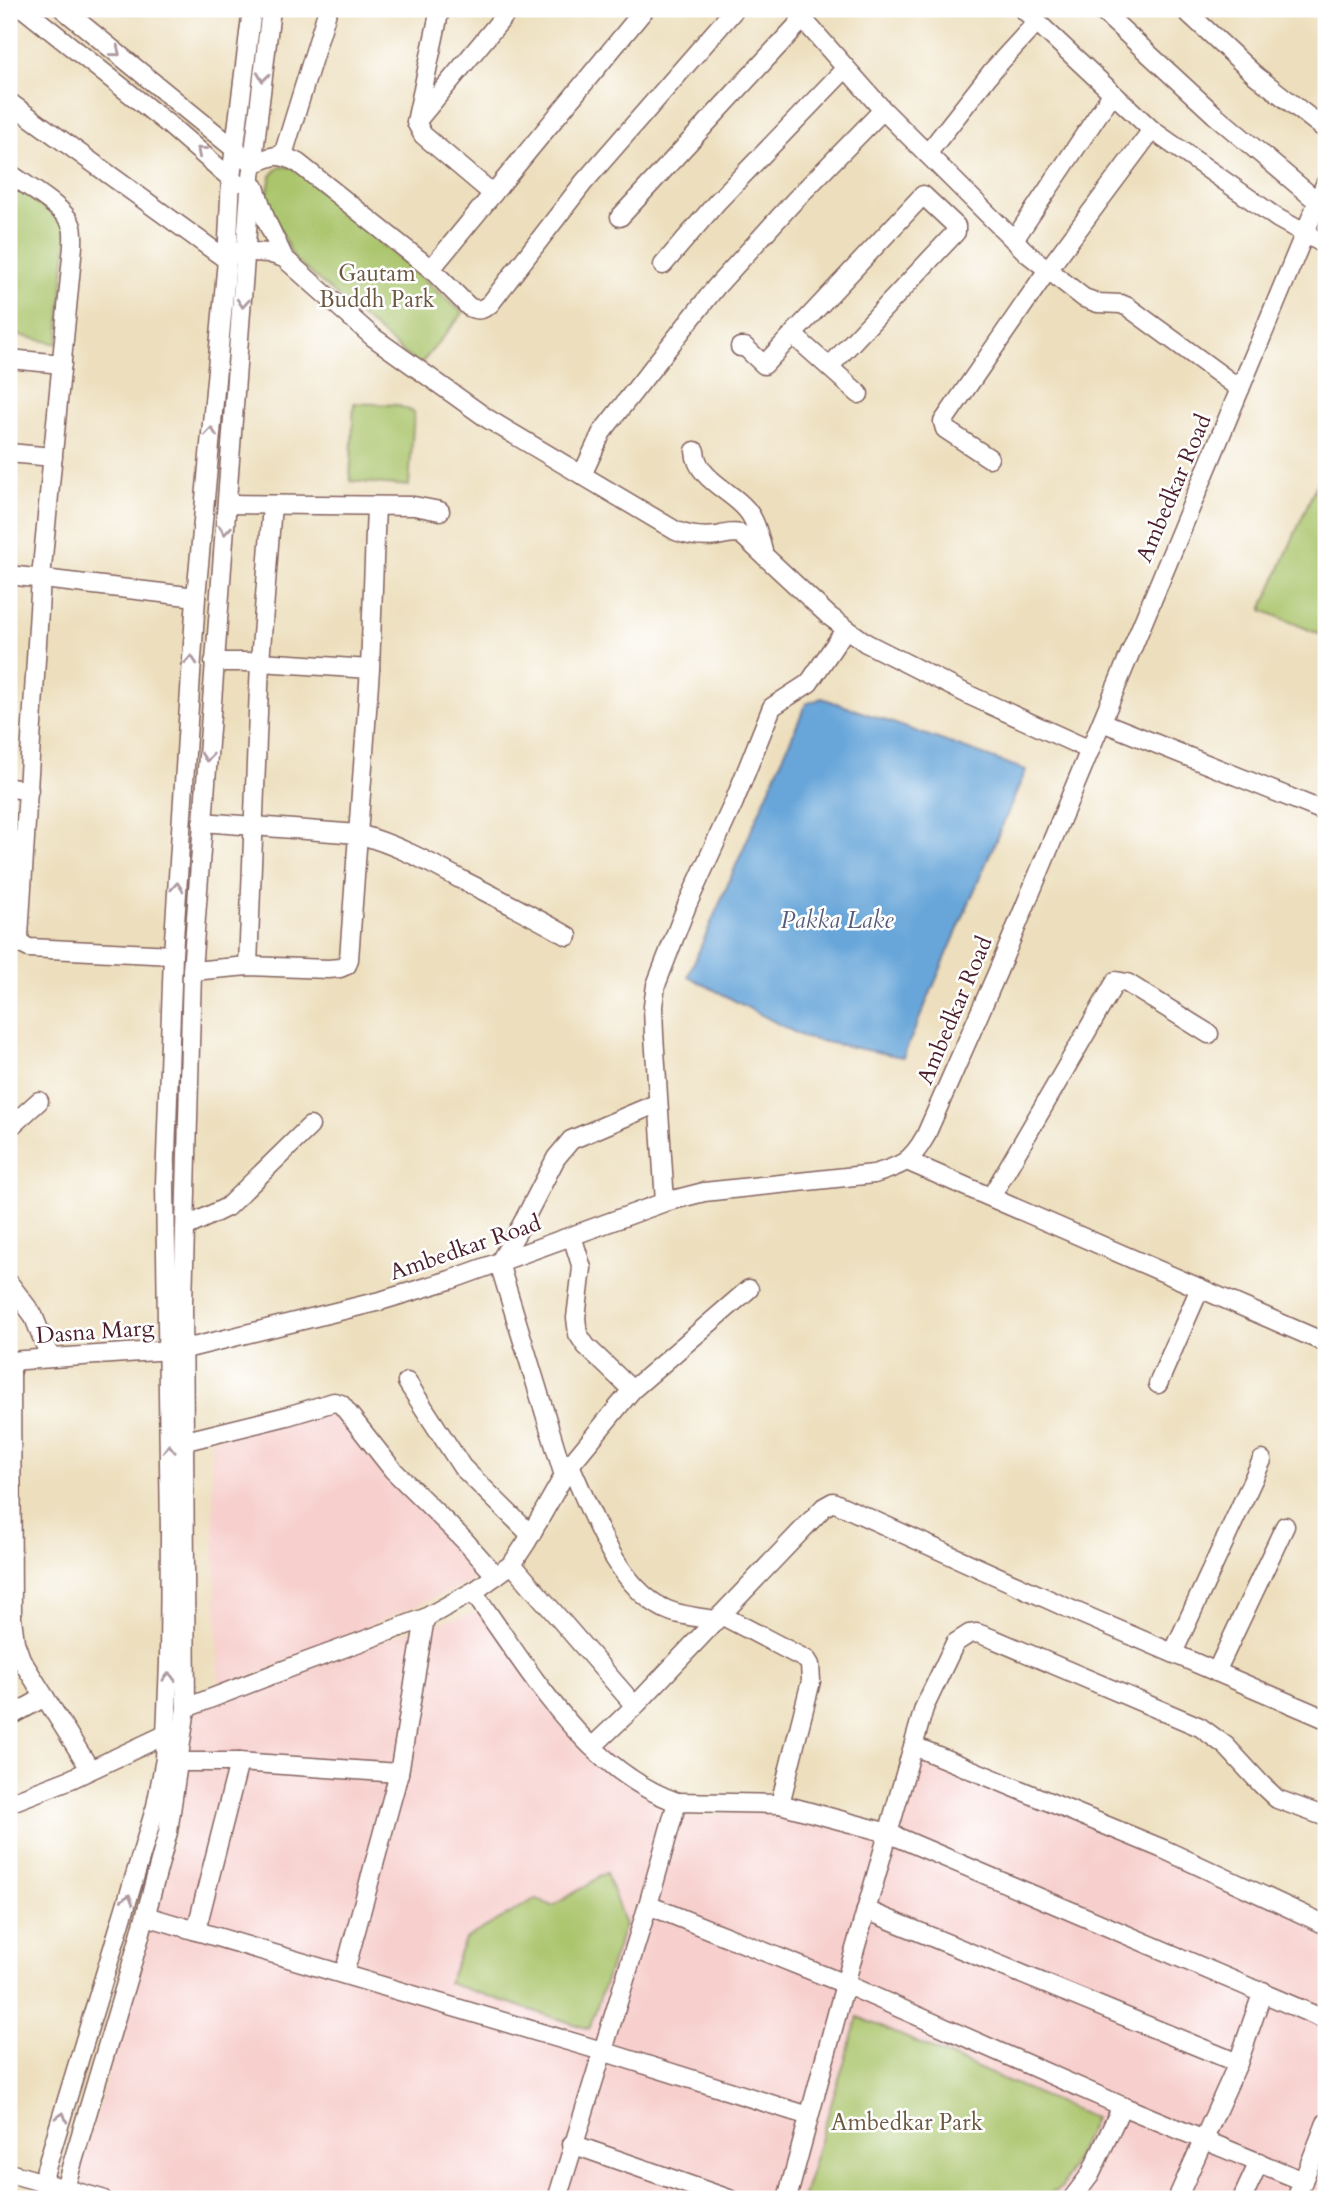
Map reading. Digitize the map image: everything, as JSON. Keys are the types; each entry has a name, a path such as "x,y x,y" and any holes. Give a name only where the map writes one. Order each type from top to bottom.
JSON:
{"street":[{"path":"23,9 169,124 231,178 250,199"},
{"path":"63,9 234,149 252,171 266,220 284,258 373,338 488,419 676,531 698,537 732,532 741,534 845,630 891,657 1090,750"},
{"path":"65,2188 146,1916 168,1832 186,1708 186,1441 176,1350 165,1185 173,955 196,597 228,255 231,178 252,9"},
{"path":"43,2182 156,1806 162,1781 167,1734 170,1532 176,1350 183,1303 186,1227 192,971 252,171 271,9"},
{"path":"283,155 328,9"},
{"path":"440,9 416,122 423,135 492,194"},
{"path":"416,122 510,9"},
{"path":"430,269 645,9"},
{"path":"252,171 270,156 283,155 298,163 430,269 469,307 483,309 490,304 584,182 735,9"},
{"path":"1023,9 1152,130 1277,218 1326,245"},
{"path":"1100,9 1215,115 1318,202"},
{"path":"1184,9 1255,75 1326,130"},
{"path":"620,218 799,14 883,110 1047,271 1090,301 1128,307 1240,389"},
{"path":"927,154 993,70 1037,22"},
{"path":"663,265 717,202 846,68"},
{"path":"1014,240 1112,94"},
{"path":"9,102 228,255 268,253 284,258"},
{"path":"582,475 603,432 716,286 794,200 883,110"},
{"path":"989,458 945,429 943,422 1047,271 1152,130"},
{"path":"9,173 56,208 73,226 41,578 29,790 15,914 19,936 21,944 29,948 173,955"},
{"name":"Ambedkar Road","path":"176,1350 380,1301 499,1263 665,1202 704,1192 874,1174 897,1167 915,1155 1003,959 1326,182"},
{"path":"941,211 962,188"},
{"path":"740,347 744,347 764,365 923,195 954,222 956,232 829,367"},
{"path":"793,335 859,394"},
{"path":"9,359 62,364"},
{"path":"695,451 695,458 701,470 747,509 764,554"},
{"path":"9,453 53,457"},
{"path":"228,504 414,506 440,511"},
{"path":"248,966 260,662 272,505"},
{"path":"192,971 248,966 328,969 347,965 370,669 376,506"},
{"path":"9,575 196,597"},
{"path":"665,1202 653,1006 656,985 772,707 808,683 845,630"},
{"path":"214,662 370,669"},
{"path":"1102,722 1326,812"},
{"path":"9,789 29,790"},
{"path":"202,822 358,834 375,839 413,854 568,936"},
{"path":"991,1197 1116,981 1127,983 1209,1034"},
{"path":"9,1128 39,1101"},
{"path":"658,1103 570,1140 556,1158 499,1263 567,1470 604,1538 636,1587 663,1608 676,1613 718,1617 807,1660 810,1665 811,1681 780,1804"},
{"path":"186,1227 227,1207 310,1126"},
{"path":"906,1161 1326,1343"},
{"path":"572,1236 582,1268 576,1318 578,1334 586,1346 632,1390"},
{"path":"9,1283 33,1315 50,1357"},
{"path":"1158,1384 1200,1288"},
{"path":"186,1708 425,1618 496,1576 512,1564 567,1470 632,1390 748,1289"},
{"name":"Dasna Marg","path":"10,1361 176,1350"},
{"path":"10,1361 10,1554 15,1642 21,1659 90,1769"},
{"path":"407,1382 462,1467 531,1535"},
{"path":"186,1441 334,1402 341,1404 393,1470 465,1541 496,1576"},
{"path":"1173,1653 1262,1460"},
{"path":"593,1746 635,1706 814,1517 832,1502 1326,1719"},
{"path":"1216,1672 1285,1526"},
{"path":"512,1564 635,1706"},
{"path":"473,1592 552,1701 593,1746 624,1775 643,1787 677,1802 780,1804 888,1832 1326,2020"},
{"path":"344,1974 399,1773 425,1618"},
{"path":"787,2199 924,1708 955,1643 969,1634 977,1633 1200,1727 1226,1746 1277,1799 1326,1817"},
{"path":"9,1717 45,1697"},
{"path":"9,1803 167,1734"},
{"path":"914,1746 1163,1849 1326,1925"},
{"path":"178,1762 239,1762 399,1773"},
{"path":"196,1931 239,1762"},
{"path":"557,2199 677,1802"},
{"path":"648,1905 845,1984 1122,2106 1303,2181"},
{"path":"866,1910 1238,2063"},
{"path":"146,1916 602,2051 809,2116"},
{"path":"1177,2199 1238,2063 1263,1992"},
{"path":"1072,2199 1090,2175 1122,2106"},
{"path":"1296,2199 1326,2123"},
{"path":"572,2144 729,2199"},
{"path":"1242,2199 1259,2162"},
{"path":"9,2173 102,2199"}],"shaded area":[{"path":"339,1410 487,1575 219,1690 211,1439"},
{"path":"489,1609 589,1732 650,1793 693,1818 734,1812 774,1812 897,1844 930,1746 1326,1923 1326,2199 123,2199 76,2185 169,1868 196,1710 411,1630"}],"green space":[{"name":"Gautam Buddh Park","path":"279,167 293,167 463,313 419,366 294,259 266,200 271,176"},
{"path":"9,181 68,226 58,344 9,333"},
{"path":"354,403 396,405 414,412 409,486 350,481"},
{"path":"1326,462 1326,637 1262,610"},
{"path":"606,1873 625,1925 589,2029 448,1983 465,1939 535,1899 553,1906"},
{"name":"Ambedkar Park","path":"858,2017 1094,2118 1062,2187 1042,2199 802,2199"}],"water":[{"name":"Pakka Lake","path":"822,698 1026,770 903,1057 805,1038 688,976 806,704"}]}
